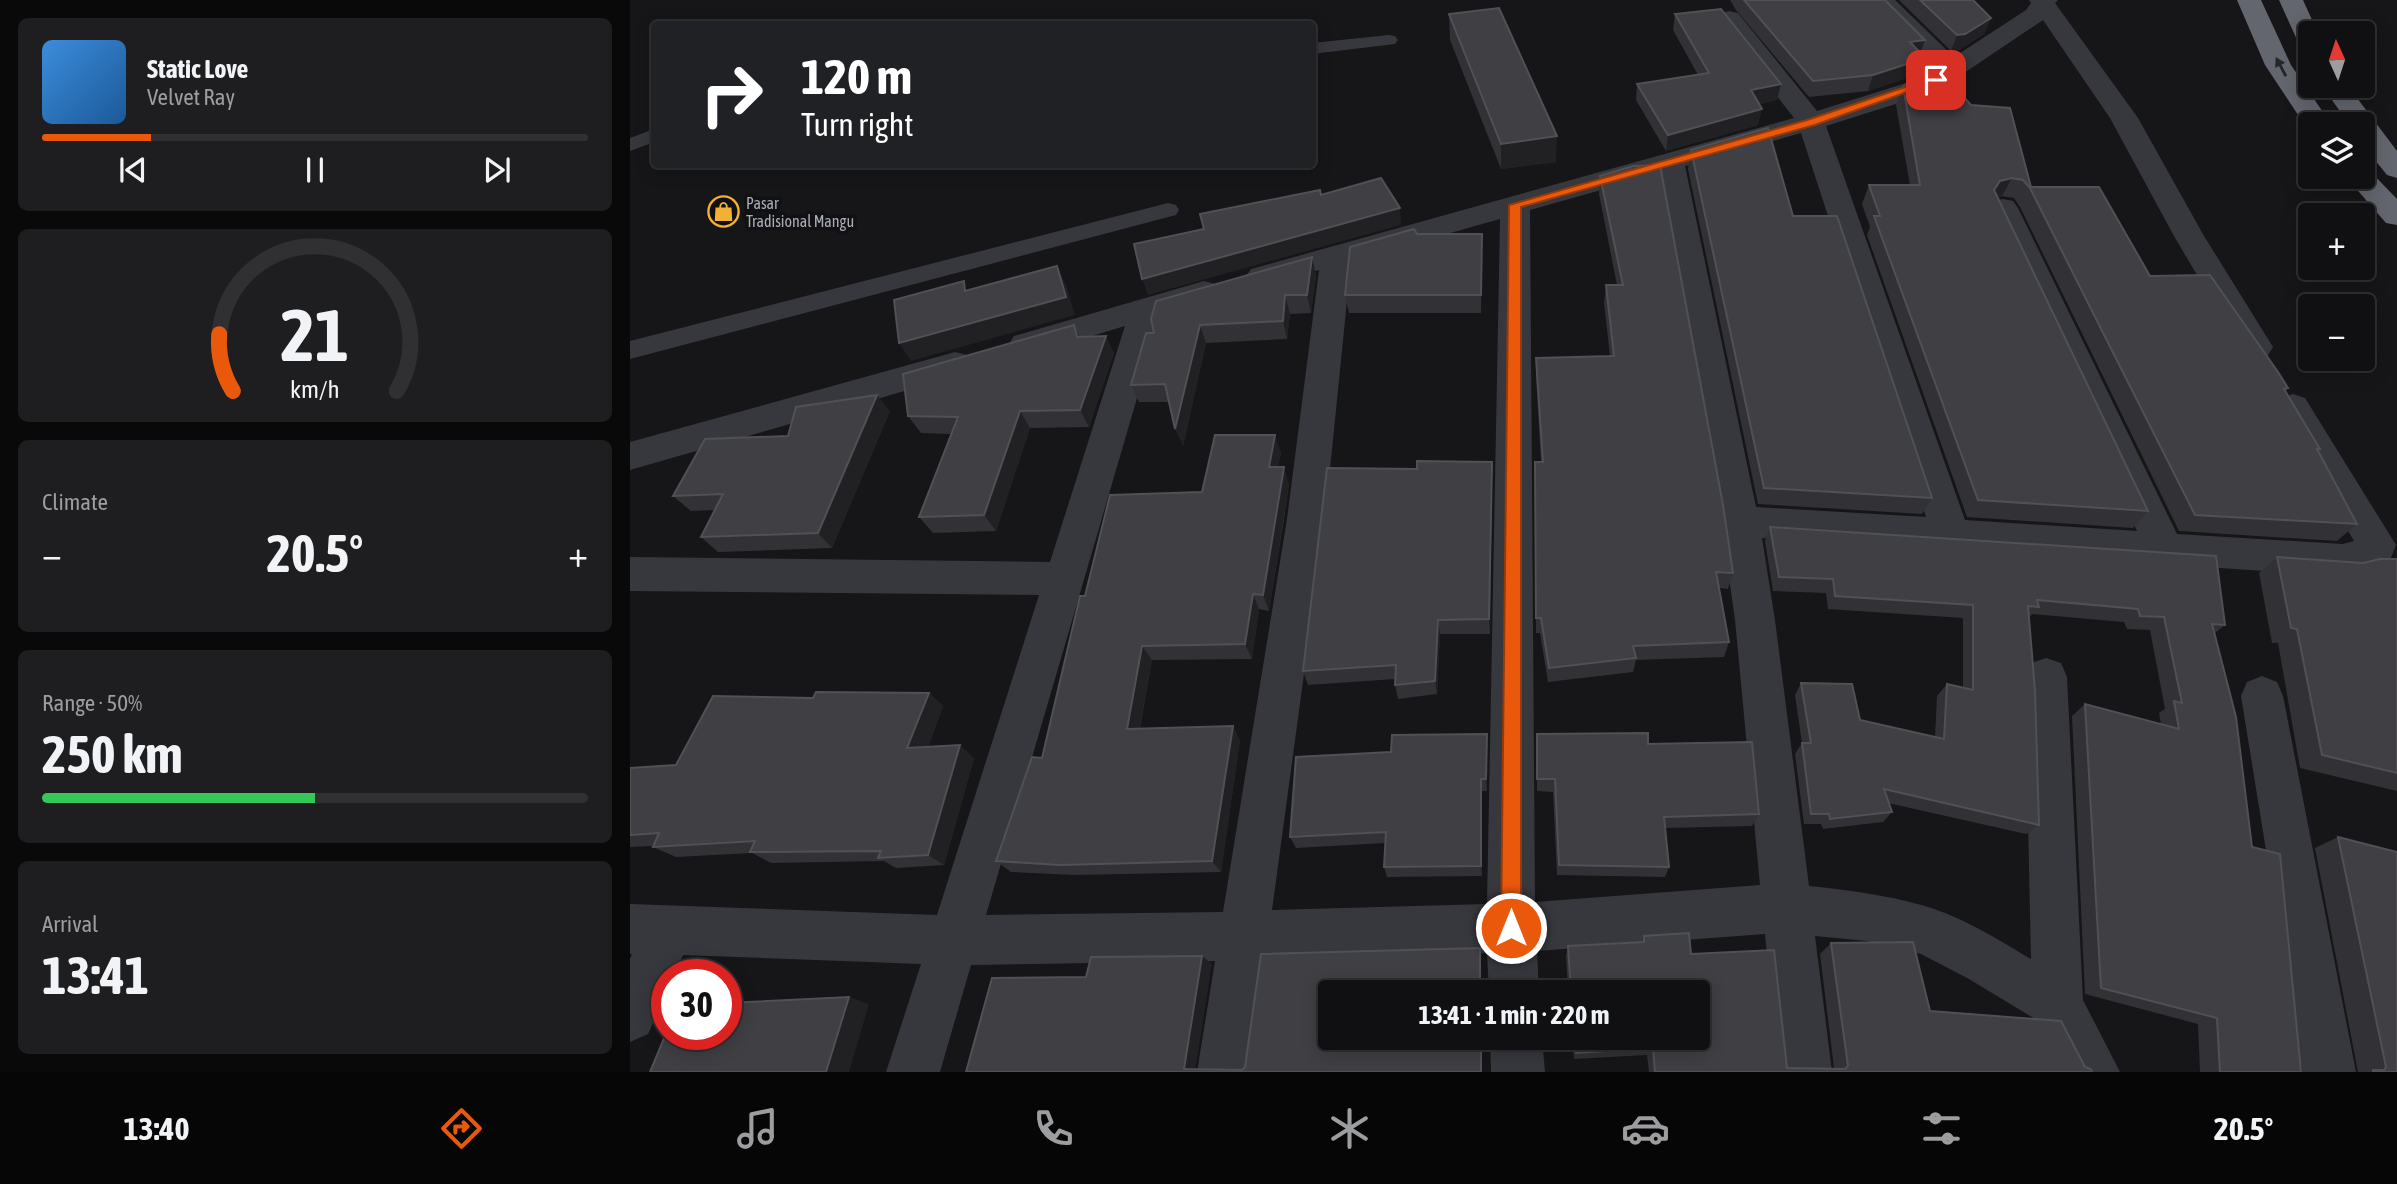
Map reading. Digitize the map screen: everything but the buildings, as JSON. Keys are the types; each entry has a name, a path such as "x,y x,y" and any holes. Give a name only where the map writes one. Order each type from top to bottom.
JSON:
{"highway":[{"path":"2249,0 2256,21 2297,97 2309,112"},
{"path":"2291,0 2299,21"},
{"path":"2375,141 2397,169"},
{"path":"2371,189 2397,216"}],"street":[{"path":"1881,0 1952,71"},
{"path":"630,456 1811,122 1912,90 1952,71 2035,15 2044,1 2124,118 2189,236 2377,545 2375,552 2343,560 1740,521"},
{"path":"1729,18 1811,122 1951,535"},
{"path":"1670,160 1740,521 1755,620 1784,908 1805,1072"},
{"path":"1513,980 1511,928 1515,205"},
{"path":"2003,208 2165,549"},
{"path":"1224,1072 1306,519 1336,257"},
{"path":"913,1072 1147,309"},
{"path":"630,574 1064,579"},
{"path":"2046,677 2058,1004 2093,1072"},
{"path":"2262,696 2329,1072"},
{"path":"630,1016 650,929 954,940 1245,936 1511,928 1784,908 1867,917 1927,931 1987,961 2058,1004"},
{"path":"1517,1050 1518,1072"}],"lane":[{"path":"1316,49 1390,40"},
{"path":"630,145 651,136"},
{"path":"630,350 1168,211"}],"place":[{"name":"Pasar Tradisional Mangu","path":"723,212"}],"route":[{"path":"1511,928 1515,205 1811,122 1936,80"}]}
